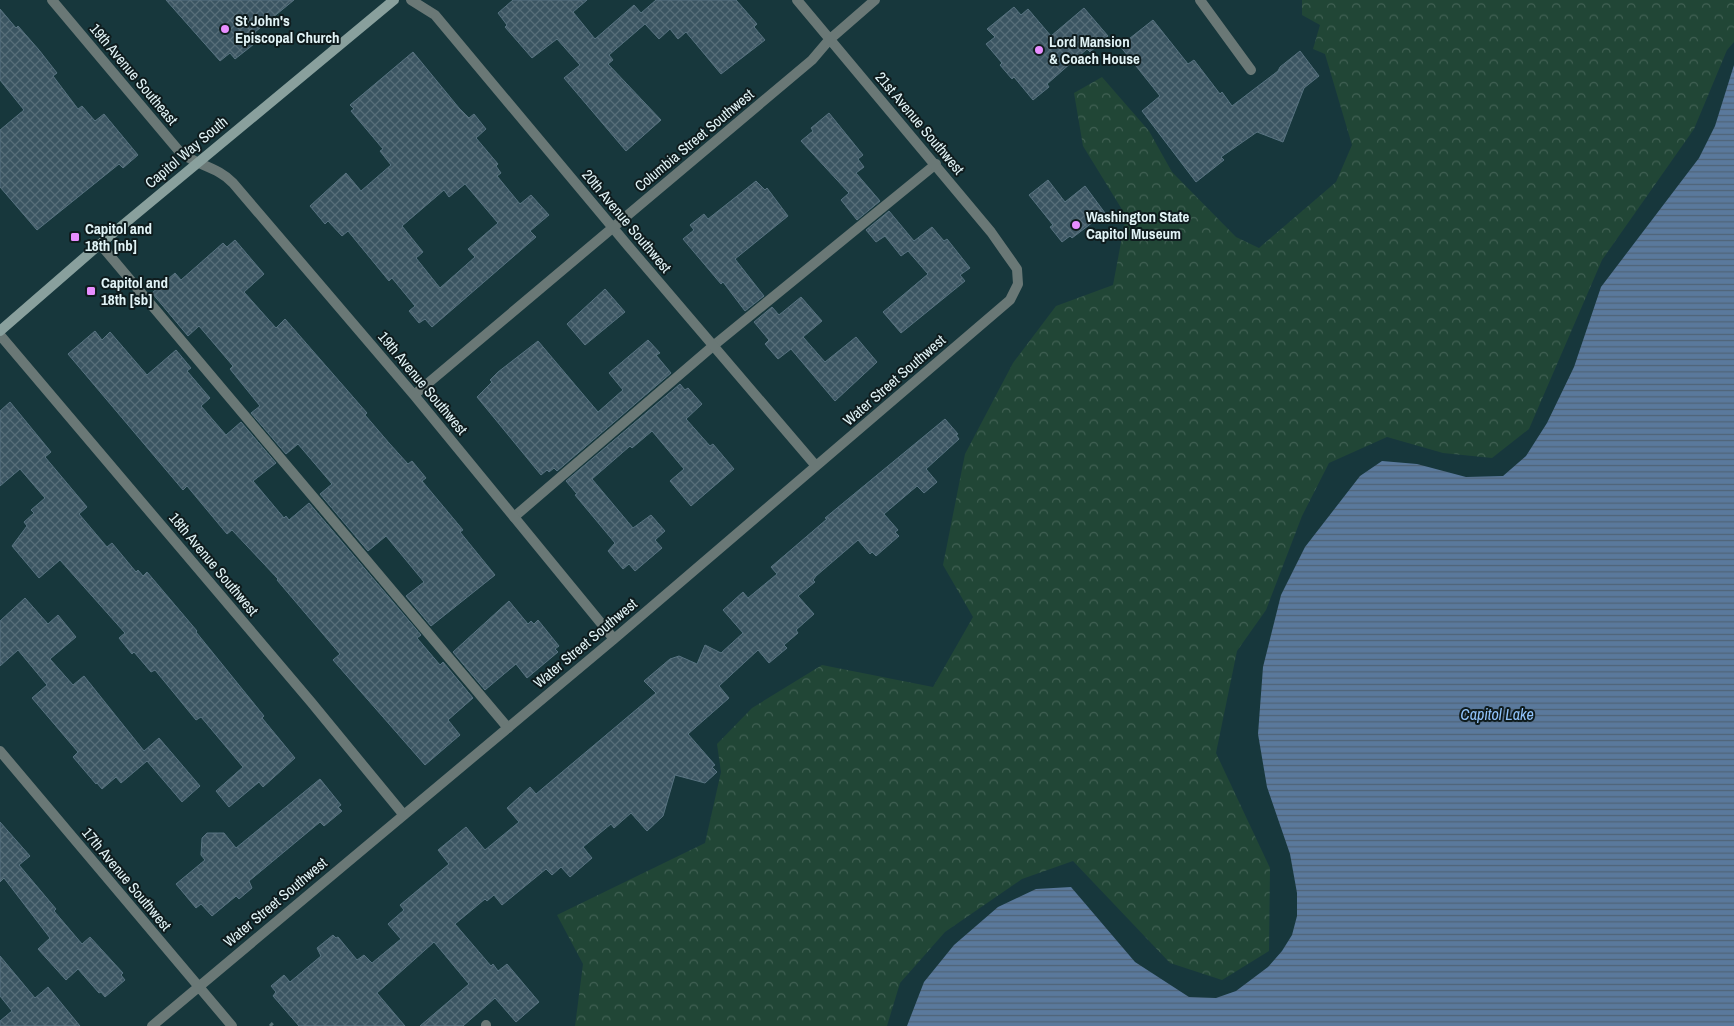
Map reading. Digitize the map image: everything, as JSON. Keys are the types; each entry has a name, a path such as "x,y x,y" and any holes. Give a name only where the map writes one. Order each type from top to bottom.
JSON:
{"main road":[{"name":"Capitol Way South","path":"0,331 196,163 394,0"}],"street":[{"name":"19th Avenue Southeast","path":"52,0 171,142 188,159 196,163"},
{"name":"20th Avenue Southwest","path":"411,0 434,15 816,466"},
{"name":"21st Avenue Southwest","path":"797,0 936,164 991,232 1016,269"},
{"name":"Columbia Street Southwest","path":"414,395 812,60 830,40 875,0"},
{"path":"1200,0 1251,70"},
{"name":"19th Avenue Southwest","path":"196,163 216,169 225,175 414,395 614,638"},
{"path":"514,516 713,346 936,164"},
{"path":"100,244 508,728"},
{"name":"Water Street Southwest","path":"152,1026 508,728 1010,300 1018,284 1016,269"},
{"name":"18th Avenue Southwest","path":"0,335 311,702 403,814"},
{"name":"17th Avenue Southwest","path":"1,753 232,1026"}],"path":[{"path":"270,1026 274,1022"}],"green space":[{"path":"1302,0 1734,0 1734,42 1727,50 1694,129 1602,260 1529,429 1492,458 1443,453 1387,437 1329,463 1302,516 1266,610 1237,651 1216,753 1270,868 1269,951 1222,980 1170,963 1073,861 1022,879 945,932 900,983 887,1026 575,1026 583,964 557,915 705,843 721,772 717,744 752,708 822,665 933,687 973,617 943,565 965,454 1013,363 1056,306 1113,285 1126,216 1083,146 1074,93 1102,77 1149,131 1172,172 1236,237 1259,248 1336,182 1352,145 1325,54 1313,49 1320,25 1302,15"}],"water":[{"name":"Capitol Lake","path":"1734,65 1734,1026 907,1026 924,982 954,945 998,907 1036,889 1071,887 1135,962 1189,997 1216,998 1236,991 1268,967 1282,951 1292,935 1297,916 1297,893 1290,854 1267,787 1258,734 1263,667 1281,595 1305,547 1360,476 1382,461 1417,464 1466,477 1503,476 1526,456 1547,423 1574,367 1601,287 1699,158 1715,126"}],"building":[{"name":"St John's Episcopal Church","path":"166,0 294,0 255,32 259,37 253,42 254,44 235,59 230,53 220,61"},
{"path":"513,0 587,0 573,12 595,39 634,5 641,13 656,0 736,0 757,24 754,27 765,40 721,74 686,32 678,39 670,29 659,39 645,24 609,55 613,60 608,64 661,120 626,151 564,78 580,65 557,39 532,58 505,27 507,25 498,13"},
{"name":"Lord Mansion & Coach House","path":"1014,7 1021,15 1028,9 1051,36 1084,8 1108,36 1090,52 1087,49 1047,84 1049,87 1033,100 1014,77 1012,79 1000,65 1002,63 986,44 995,37 987,29"},
{"path":"0,9 16,28 18,26 57,73 53,76 78,109 82,106 95,121 104,114 138,155 123,168 119,164 37,230 0,187 0,130 24,110 0,80"},
{"path":"1153,20 1188,64 1194,60 1220,94 1222,92 1232,106 1278,71 1280,67 1300,51 1319,76 1304,88 1283,142 1257,132 1221,157 1224,160 1196,182 1142,111 1160,96 1120,46"},
{"path":"413,52 459,108 469,118 474,114 486,129 476,138 498,164 496,166 501,173 497,176 520,204 531,195 549,215 530,231 536,237 432,327 425,319 419,323 409,311 415,306 392,278 389,281 348,231 342,236 328,221 325,224 310,206 346,173 361,191 391,165 380,151 383,149 351,111 354,109 350,105","holes":["465,184 498,223 468,249 475,257 440,288 416,258 423,252 402,226 444,190 449,197"]},
{"path":"829,113 863,155 858,159 864,167 856,173 880,201 857,220 841,200 849,193 801,141 813,131 811,128"},
{"path":"1048,180 1065,202 1085,186 1105,213 1072,238 1070,236 1062,242 1050,227 1053,225 1029,195"},
{"path":"756,181 765,190 767,188 788,216 735,259 764,296 745,311 723,282 721,284 683,239 694,230 690,225 704,214 708,219"},
{"path":"889,211 914,241 932,227 944,241 947,239 970,268 960,275 965,281 901,333 883,312 928,274 908,251 901,256 885,236 876,242 866,230"},
{"path":"235,240 264,274 244,292 276,328 285,319 367,413 365,415 389,443 408,464 412,461 426,478 422,481 463,530 460,532 495,575 431,626 406,596 424,582 386,536 368,551 320,494 332,484 298,444 286,454 251,413 260,406 230,369 233,366 199,326 188,336 152,293 175,273 181,280 223,243 227,247"},
{"path":"605,289 625,312 585,345 567,324"},
{"path":"801,297 822,321 803,337 825,362 856,337 877,362 835,401 791,349 778,359 765,344 769,340 754,322 772,307 779,315"},
{"path":"95,331 102,340 110,332 147,375 176,350 191,368 187,371 210,398 201,406 226,435 241,422 276,463 253,481 284,518 286,516 289,520 309,503 421,635 417,638 440,665 443,662 473,698 448,720 460,735 425,765 333,660 340,654 278,579 232,530 227,534 187,486 183,490 68,354"},
{"path":"648,340 660,353 656,355 671,373 557,471 554,468 549,472 547,470 541,475 477,397 492,382 490,380 498,372 538,341 598,412 623,390 609,373"},
{"path":"680,384 685,390 688,388 702,404 686,419 710,446 713,444 734,469 691,506 670,481 684,469 652,431 632,448 630,446 592,479 633,528 651,515 665,531 655,540 662,548 635,571 629,564 623,569 608,551 615,543 575,495 577,494 566,481"},
{"path":"10,402 51,452 45,457 87,507 79,514 107,547 112,543 136,572 138,570 143,576 147,572 197,631 264,716 262,718 295,758 263,787 259,782 229,807 216,791 243,767 201,717 196,720 155,670 151,672 134,652 132,654 119,638 125,633 60,560 39,578 12,546 27,526 24,522 34,513 31,510 45,498 20,469 0,486 0,411"},
{"path":"945,419 958,434 956,435 959,439 926,469 937,482 924,493 917,486 884,514 898,530 895,532 899,536 876,556 872,552 870,554 858,540 816,576 813,580 815,582 798,596 814,614 796,630 798,633 784,645 787,648 769,663 758,650 719,686 729,698 688,734 715,765 712,767 717,772 705,783 675,775 663,816 647,831 631,813 614,828 611,824 583,847 592,858 570,877 561,867 552,875 546,869 502,905 494,895 487,901 485,899 455,924 491,966 493,964 498,971 507,964 539,1002 516,1022 495,998 463,1026 420,1026 469,984 434,942 377,993 405,1026 299,1026 273,996 276,992 271,986 284,975 290,982 321,956 317,948 333,935 336,938 338,937 357,960 364,955 372,963 401,939 388,924 404,910 400,905 449,864 438,850 466,827 485,850 519,822 507,808 530,787 536,794 656,693 644,681 670,659 679,656 697,664 705,645 721,653 743,633 723,610 743,592 748,598 777,574 771,567 827,519 825,518"},
{"path":"25,598 48,624 58,615 76,637 50,659 73,685 84,676 144,751 159,738 200,786 182,802 147,761 121,783 116,777 102,789 73,757 78,752 32,698 47,685 18,650 0,666 0,621"},
{"path":"509,601 528,624 531,621 534,624 538,620 559,646 555,649 558,652 527,678 516,664 485,690 453,652"},
{"path":"320,779 341,805 338,807 342,811 324,826 320,822 249,881 252,888 239,899 236,896 212,916 201,904 196,908 176,884 205,860 201,855 202,838 207,833 224,833 236,848"},
{"path":"0,822 30,856 19,865 56,909 54,911 82,944 90,937 123,973 121,975 125,980 105,997 101,992 99,993 78,969 66,980 38,949 50,938 4,878 0,882"},
{"path":"0,956 35,998 48,987 80,1026 0,1026 0,1021 12,1011 0,996"}],"place":[{"name":"St John's Episcopal Church","path":"225,29"},
{"name":"Lord Mansion & Coach House","path":"1039,50"},
{"name":"Washington State Capitol Museum","path":"1076,225"},
{"name":"Capitol and 18th [nb]","path":"75,237"},
{"name":"Capitol and 18th [sb]","path":"91,291"}]}
